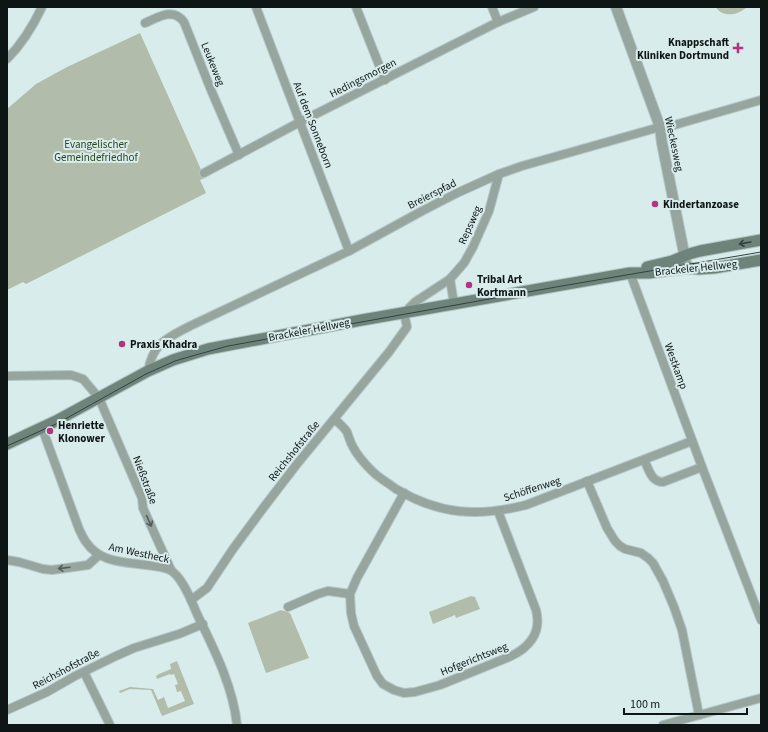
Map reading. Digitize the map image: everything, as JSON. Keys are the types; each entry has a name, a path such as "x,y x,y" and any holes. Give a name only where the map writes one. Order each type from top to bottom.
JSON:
{"main road":[{"name":"Brackeler Hellweg","path":"630,273 700,251 761,240"},
{"name":"Brackeler Hellweg","path":"7,444 56,421 148,371 173,360 208,349 630,273 649,273 687,268 714,268 761,260"}],"street":[{"path":"7,59 29,32 42,7"},
{"name":"Auf dem Sonneborn","path":"256,7 349,251"},
{"path":"356,7 385,80"},
{"path":"492,7 498,22"},
{"name":"Hedingsmorgen","path":"204,173 300,122 498,22 534,7"},
{"name":"Wieckesweg","path":"616,7 660,127 687,268"},
{"name":"Leukeweg","path":"145,24 163,15 170,14 176,15 184,22 239,155"},
{"name":"Breierspfad","path":"148,371 153,354 161,343 170,337 190,326 349,251 429,207 499,174 522,166 660,127 670,126 761,100"},
{"name":"Repsweg","path":"404,313 415,302 450,279 464,263 489,211 499,174"},
{"name":"Westkamp","path":"630,273 692,441 761,620"},
{"path":"450,279 454,304"},
{"name":"Reichshofstraße","path":"191,600 207,588 233,549 297,464 389,352 407,327 404,313"},
{"name":"Nießstraße","path":"7,376 71,375 83,379 99,398 142,498 143,508 170,570"},
{"name":"Schöffenweg","path":"334,419 346,432 362,460 384,481 404,493 432,505 445,509 467,512 498,511 526,505 692,441"},
{"name":"Am Westheck","path":"42,428 79,529 92,550 115,562 156,566 170,570 178,577 191,600 223,671 231,694 237,725"},
{"path":"644,460 651,475 659,482 663,482 702,467"},
{"path":"588,481 607,528 615,541 625,549 642,553 653,563 663,581 682,630 699,715"},
{"name":"Hofgerichtsweg","path":"404,493 357,578 350,594 352,618 375,673 383,684 404,693 420,691 440,685 516,654 525,648 532,640 538,619 498,511"},
{"path":"7,560 52,570 88,565 100,555"},
{"path":"288,607 328,591 350,594"},
{"name":"Reichshofstraße","path":"7,710 37,697 106,660 202,624"},
{"path":"84,672 110,725"},
{"path":"663,725 761,698"}],"green space":[{"path":"716,7 746,8 734,14 728,14 722,13"},
{"name":"Evangelischer Gemeindefriedhof","path":"140,33 205,178 200,180 206,193 26,284 23,282 7,290 7,109 36,84 67,67"},
{"path":"471,596 475,597 480,609 456,618 455,615 433,624 429,612"},
{"path":"281,610 290,613 309,658 266,673 248,623"},
{"path":"177,661 194,704 162,716 151,690 130,689 120,693 119,691 130,687 153,689 158,700 164,697 168,708 185,701 181,691 177,692 175,685 178,684 174,674 157,679 156,676 171,669 170,664"}],"tram line":[{"path":"7,446 58,423 146,374 175,361 228,346 761,252"}],"place":[{"name":"Knappschaft Kliniken Dortmund","path":"738,48"},
{"name":"Kindertanzoase","path":"655,204"},
{"name":"Tribal Art Kortmann","path":"469,285"},
{"name":"Praxis Khadra","path":"122,344"},
{"name":"Henriette Klonower","path":"50,431"}]}
